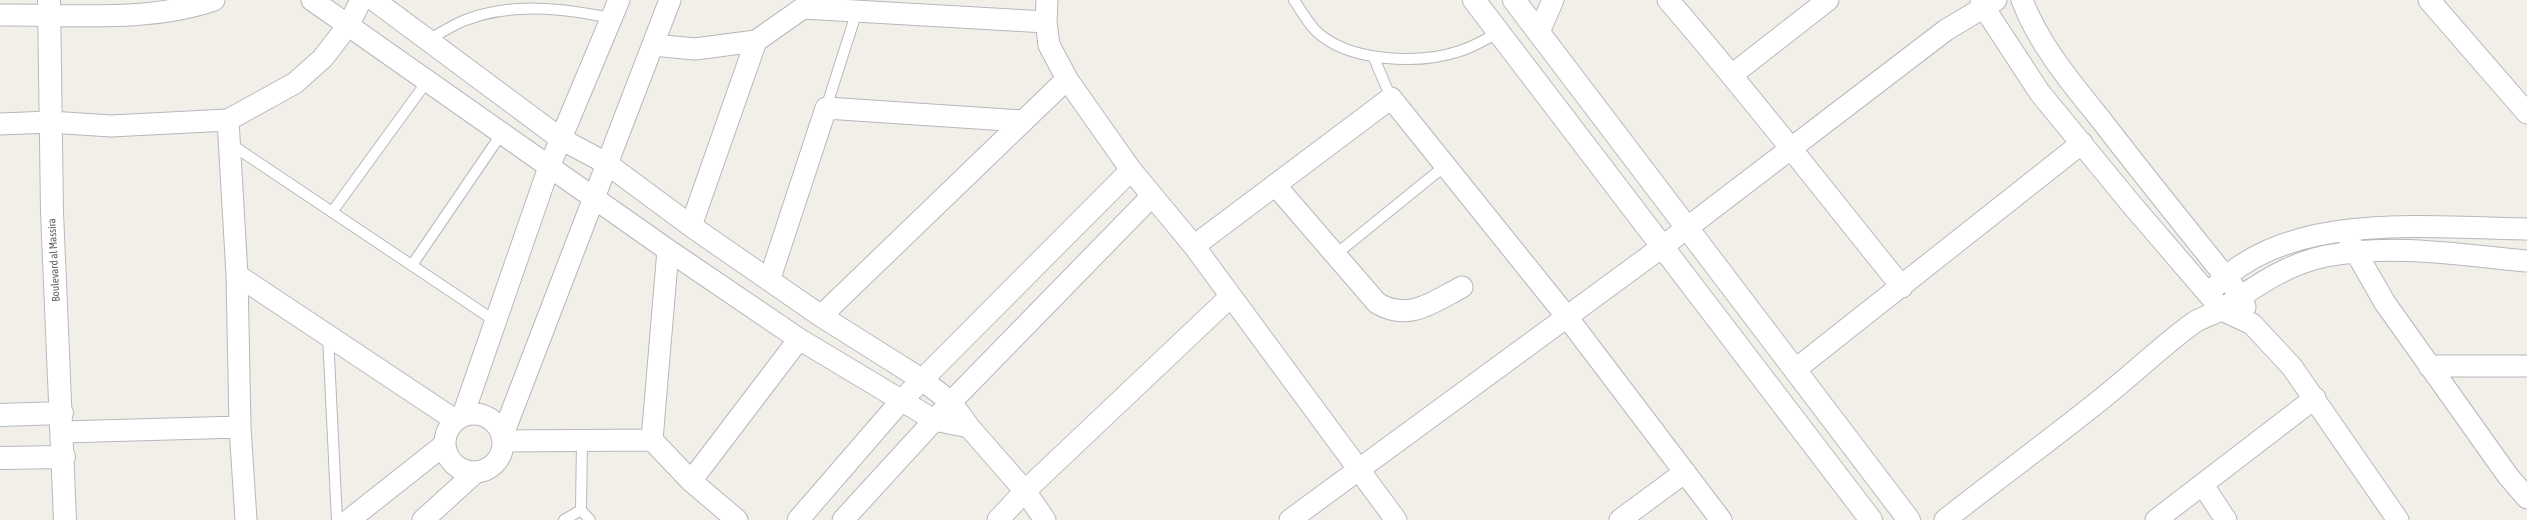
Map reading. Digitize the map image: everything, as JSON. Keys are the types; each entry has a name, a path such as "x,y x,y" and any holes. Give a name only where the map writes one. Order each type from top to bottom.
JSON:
{"street":[{"path":"0,15 49,7 132,15 173,10 214,0"},
{"path":"312,0 349,24 502,134 668,250 799,339 900,402 934,420 969,428"},
{"path":"0,124 50,122 111,126 228,120 295,83 323,58 349,24 361,0"},
{"path":"374,0 561,138 606,163 691,226 770,278 821,316 922,379 951,402 969,428 1025,491 1045,520"},
{"path":"615,9 549,167 459,418 445,436 444,445 451,462 466,472 476,472 492,466 499,459 503,439 606,163 670,0"},
{"path":"1047,0 1046,22 1049,46 1067,79 1151,197 1194,246 1230,297 1359,468 1396,520"},
{"path":"1474,0 1871,520"},
{"path":"1514,0 1796,369 1909,520"},
{"path":"1539,32 1553,0"},
{"path":"1668,0 1733,74 1789,148 1902,287"},
{"path":"1733,74 1828,0"},
{"path":"2022,0 2028,17 2048,50 2082,96 2240,295 2252,324 2292,367 2315,398 2398,520"},
{"path":"2430,0 2527,113"},
{"path":"1290,520 1662,247 1686,226 1789,148 1946,30 1987,2 2040,93 2222,310 2252,324"},
{"path":"652,46 695,49 756,41 806,4 857,11 1046,22"},
{"name":"Boulevard al Massira","path":"49,7 52,212 64,457 65,520"},
{"path":"691,226 756,41"},
{"path":"821,316 1067,79"},
{"path":"1194,246 1276,186 1391,98 1567,317 1721,520"},
{"path":"770,278 826,108 1022,121"},
{"path":"228,120 237,275 240,427 246,520"},
{"path":"1796,369 1902,287 2082,143"},
{"path":"798,520 900,402 1131,170"},
{"path":"1276,186 1377,304 1400,313 1420,309 1462,287"},
{"path":"843,520 951,402 1151,197"},
{"path":"2194,322 2208,294 2225,276 2258,254 2286,242 2343,231 2408,228 2527,229"},
{"path":"2343,231 2385,304 2429,366 2518,475 2527,498"},
{"path":"652,440 668,250"},
{"path":"1945,520 2104,397 2194,322 2222,310 2240,295 2293,266 2325,256 2355,252 2403,251 2469,254 2527,261"},
{"path":"237,275 459,418"},
{"path":"998,520 1025,491 1230,297"},
{"path":"691,481 799,339"},
{"path":"2429,366 2527,366"},
{"path":"2156,520 2315,398"},
{"path":"459,418 472,413 490,418 497,424 503,439"},
{"path":"0,415 62,422 240,427"},
{"path":"503,439 652,440 691,481 737,520"},
{"path":"349,520 444,445"},
{"path":"0,458 64,457"},
{"path":"422,520 476,472"},
{"path":"1620,520 1685,472"},
{"path":"2203,485 2226,520"}],"lane":[{"path":"1294,0 1315,30 1337,46 1374,58 1421,58 1460,52 1498,33"},
{"path":"428,40 462,21 494,12 529,9 615,9"},
{"path":"826,108 857,11"},
{"path":"1374,58 1391,98"},
{"path":"332,212 428,80"},
{"path":"412,265 502,134"},
{"path":"230,143 495,321"},
{"path":"1335,255 1446,165"},
{"path":"328,335 337,520"},
{"path":"582,440 581,510 590,520"},
{"path":"564,520 581,510"}]}
